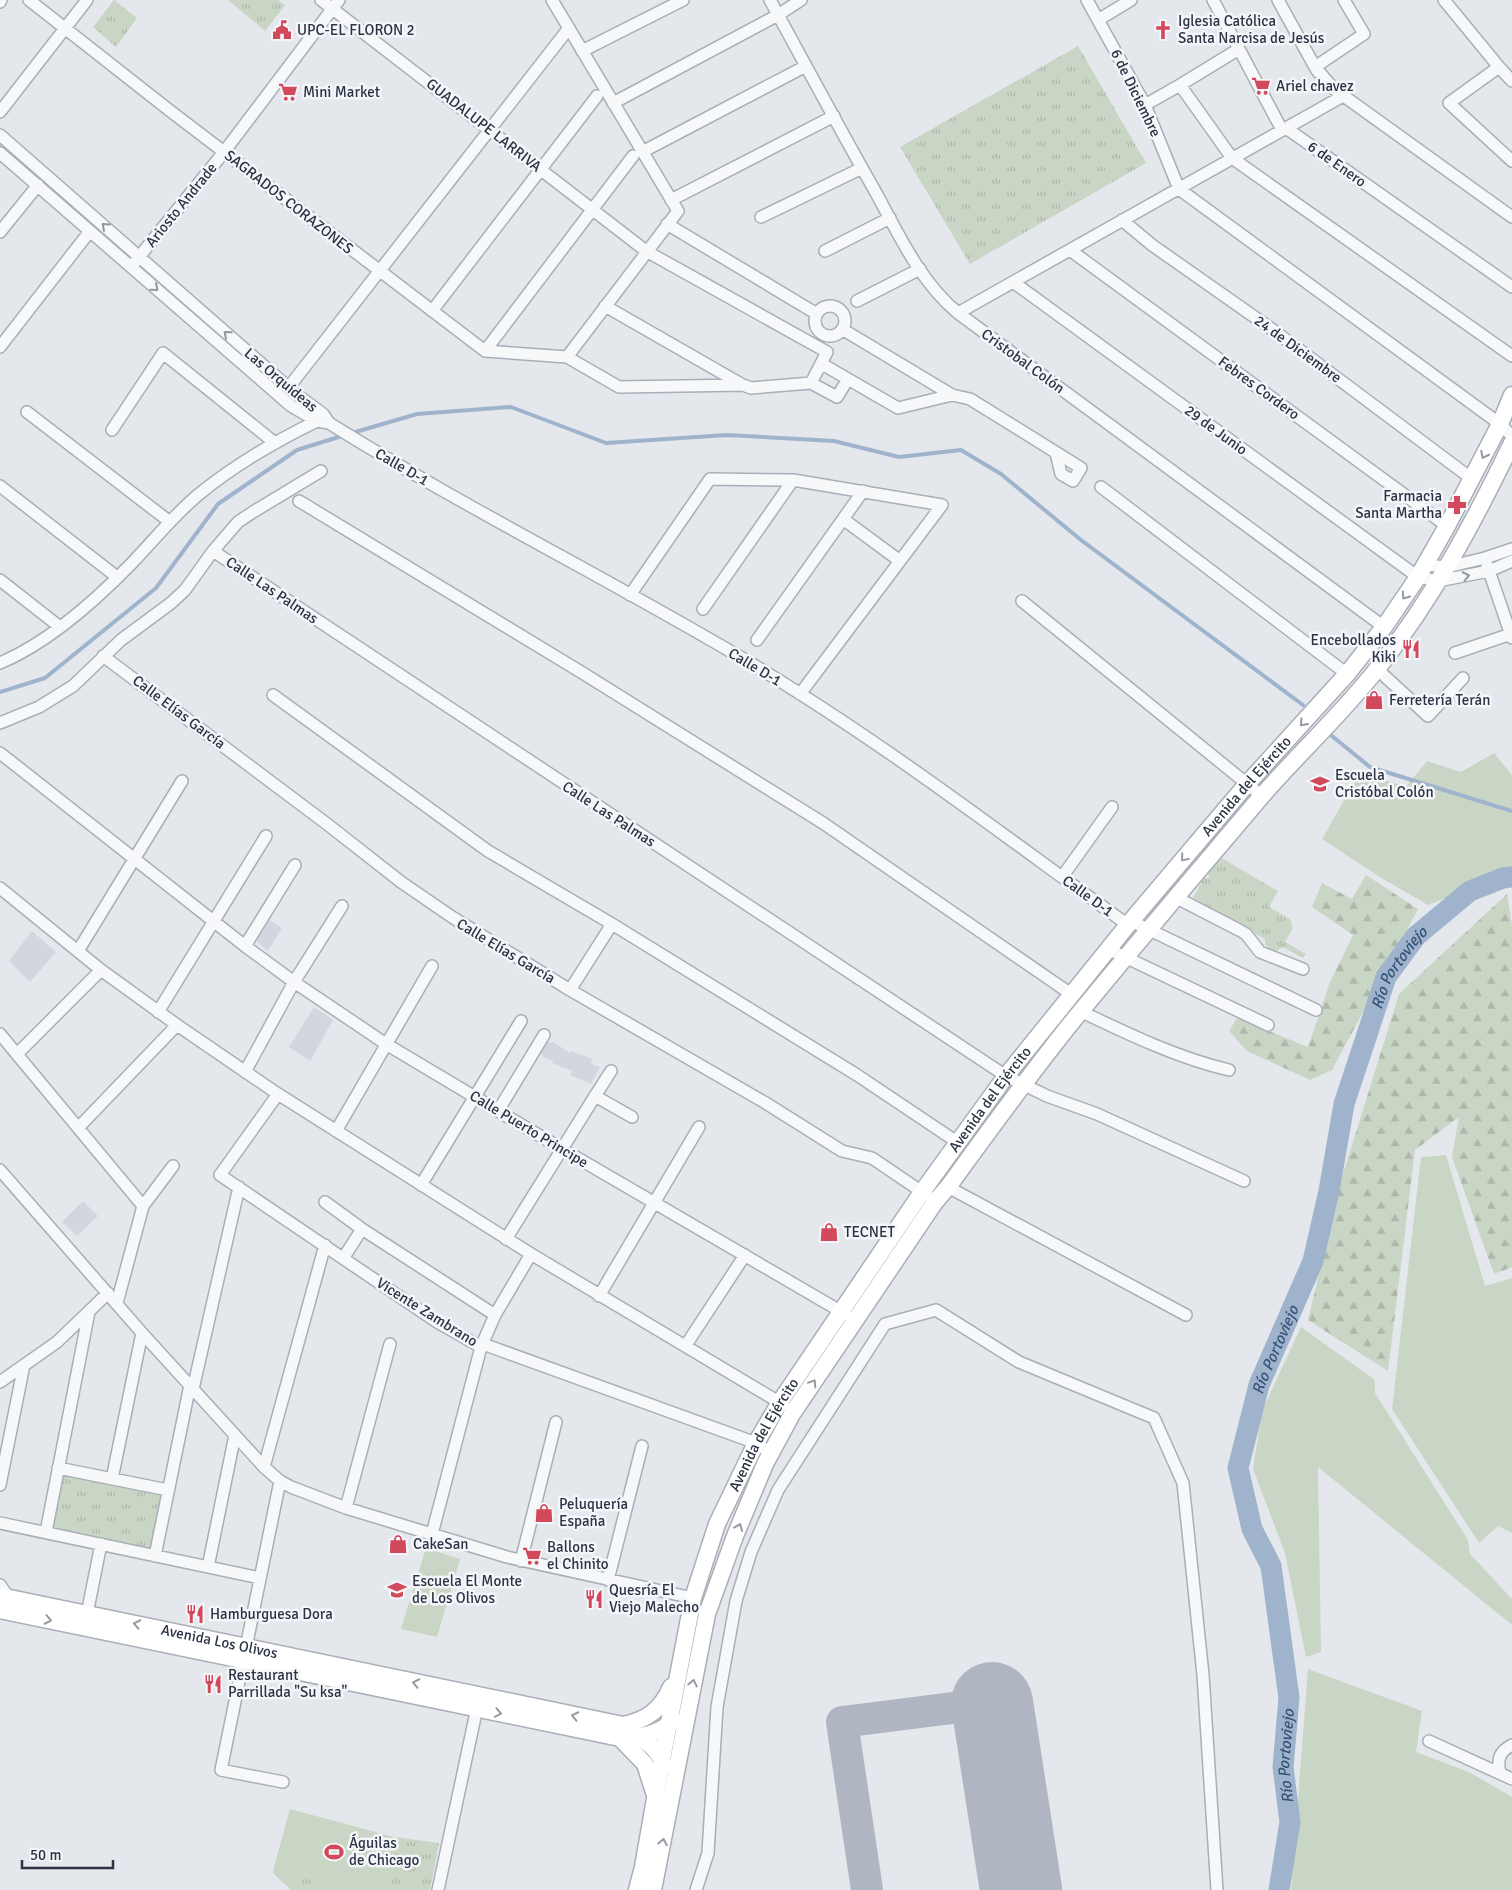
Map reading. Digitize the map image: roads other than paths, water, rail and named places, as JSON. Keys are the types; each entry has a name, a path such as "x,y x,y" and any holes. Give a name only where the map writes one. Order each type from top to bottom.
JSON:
{"main road":[{"name":"Avenida del Ejército","path":"637,1890 689,1704 707,1614 735,1536 770,1454 848,1316 922,1192 1006,1076 1129,923 1247,784 1347,674 1384,627 1448,526 1500,424 1512,395"},
{"name":"Avenida del Ejército","path":"662,1759 693,1598 717,1524 756,1443 780,1402 935,1202 948,1188 1080,1011 1262,796 1336,718 1378,669 1412,622 1442,574 1485,500 1512,443"},
{"name":"Avenida Los Olivos","path":"2,1597 87,1614 244,1654"},
{"name":"Avenida Los Olivos","path":"2,1597 244,1654 621,1732 641,1737 662,1759"},
{"path":"663,1799 651,1780 645,1764 621,1732 654,1711 666,1698 678,1671"},
{"path":"641,1737 668,1726 689,1704"},
{"path":"662,1759 663,1799"},
{"name":"Avenida del Ejército","path":"653,1890 663,1799"}],"street":[{"name":"SAGRADOS CORAZONES","path":"29,0 224,152 485,351"},
{"path":"0,112 87,0"},
{"name":"GUADALUPE LARRIVA","path":"321,0 336,4 489,130 646,251 816,346"},
{"path":"582,52 684,0"},
{"name":"Cristobal Colón","path":"770,0 890,218 934,290 958,313 1384,627"},
{"path":"613,102 801,0"},
{"name":"6 de Diciembre","path":"1087,0 1145,106 1179,189"},
{"path":"1098,20 1130,0"},
{"name":"6 de Enero","path":"1212,0 1284,129 1512,287"},
{"path":"1278,0 1315,67 1338,99 1512,217"},
{"path":"1315,67 1364,34 1344,0"},
{"path":"1444,0 1499,68 1512,81"},
{"path":"556,1 582,52 613,102 638,154 678,211 567,356"},
{"name":"Ariosto Andrade","path":"131,267 224,152 336,4"},
{"path":"289,387 569,28"},
{"path":"1145,106 1239,49"},
{"path":"485,351 638,154 806,66"},
{"path":"1499,68 1448,103 1512,161"},
{"path":"1180,85 1232,158 1512,356"},
{"path":"432,311 597,96"},
{"path":"958,313 1338,99"},
{"path":"671,200 834,116"},
{"name":"Las Orquídeas","path":"0,135 289,387 323,414 323,422 283,400 0,153"},
{"path":"761,217 862,168"},
{"path":"0,232 38,185"},
{"path":"1179,189 1500,424 1512,436"},
{"path":"825,251 890,218"},
{"name":"24 de Diciembre","path":"1122,220 1152,245 1274,330 1472,479"},
{"path":"667,224 817,314"},
{"path":"0,347 90,231"},
{"name":"Febres Cordero","path":"1070,250 1448,526"},
{"path":"857,301 920,269"},
{"name":"29 de Junio","path":"1013,282 1421,571"},
{"path":"605,306 751,388 811,383 837,397 848,379"},
{"path":"828,306 837,308 844,315 842,329 831,336 823,334 816,327 815,318 817,314 828,306"},
{"path":"842,329 952,395 970,399 1056,453"},
{"path":"811,383 827,352 816,346 823,334"},
{"path":"485,351 567,356 619,387 743,385"},
{"path":"112,430 163,353 275,443"},
{"path":"822,364 898,408 952,395"},
{"path":"27,412 170,522"},
{"path":"0,663 36,645 60,627 117,578 199,494 275,443 323,422"},
{"name":"Calle D-1","path":"323,422 630,594 800,694 904,762 1062,877 1129,923 1150,930 1316,1010"},
{"path":"0,722 39,707 73,686 121,640 171,603 185,590 226,534 253,512 321,471"},
{"path":"630,594 710,479 792,480 942,505 800,694"},
{"path":"703,609 792,480"},
{"path":"0,486 117,578"},
{"path":"1102,487 1347,674"},
{"path":"756,640 863,491"},
{"path":"299,501 588,676 823,822 1071,994"},
{"path":"843,519 900,561"},
{"path":"1421,571 1442,574 1512,549"},
{"name":"Calle Las Palmas","path":"213,551 1006,1076 1023,1085 1097,1114 1244,1181"},
{"path":"1455,653 1511,636 1485,558"},
{"path":"1421,571 1442,574 1490,571 1512,561"},
{"path":"0,580 60,627"},
{"path":"1022,601 1262,796"},
{"name":"Calle Elías García","path":"103,656 327,824 423,899 570,990 764,1102 842,1151 872,1158 935,1202"},
{"path":"1378,669 1428,716 1463,678"},
{"path":"273,695 488,851 612,924 857,1075 957,1142"},
{"name":"Calle Puerto Principe","path":"0,753 245,946 294,982 386,1044 848,1316"},
{"path":"78,951 182,781"},
{"path":"1062,877 1112,807"},
{"path":"158,1012 266,836"},
{"path":"245,946 294,865"},
{"path":"0,888 101,970 158,1012 278,1094 506,1239 780,1402 792,1414"},
{"path":"1177,898 1246,934 1260,952 1303,969"},
{"path":"245,1072 294,982 342,906"},
{"path":"570,990 612,924"},
{"path":"1108,948 1268,1025"},
{"path":"336,1131 432,966"},
{"path":"17,1054 101,970"},
{"path":"1080,1011 1137,1038 1214,1067 1229,1070"},
{"path":"421,1185 521,1021"},
{"path":"78,1128 177,1025"},
{"path":"0,1034 143,1206"},
{"path":"498,1111 544,1035"},
{"path":"506,1239 610,1071"},
{"name":"Vicente Zambrano","path":"278,1094 220,1175 344,1257 437,1322 482,1345 756,1443 770,1454"},
{"path":"595,1096 632,1117"},
{"path":"599,1296 699,1127"},
{"path":"117,1303 143,1206 173,1166"},
{"path":"1,1173 142,1333 235,1435 280,1481 305,1494 346,1508 521,1560 693,1598"},
{"path":"155,1556 191,1387 238,1187"},
{"path":"948,1188 1186,1315"},
{"path":"325,1202 362,1229 495,1315"},
{"path":"344,1257 362,1229"},
{"path":"264,1466 325,1245"},
{"path":"432,1534 482,1345 495,1315 531,1254"},
{"path":"686,1346 745,1255"},
{"path":"0,1382 57,1342 108,1293"},
{"path":"696,1890 708,1853 718,1699 736,1601 751,1552 778,1490 885,1324 936,1310 1019,1362 1154,1418 1183,1482 1203,1675 1217,1890"},
{"path":"46,1532 89,1312"},
{"path":"112,1479 142,1333"},
{"path":"346,1508 390,1344"},
{"path":"0,1485 24,1365"},
{"path":"521,1560 556,1422"},
{"path":"208,1567 235,1435"},
{"path":"608,1580 642,1446"},
{"path":"58,1468 168,1490"},
{"path":"280,1481 221,1770 283,1782"},
{"path":"0,1523 260,1578"},
{"path":"87,1614 101,1544"},
{"path":"438,1890 478,1702"},
{"path":"1429,1740 1512,1779"},
{"path":"1500,1773 1497,1763 1499,1755 1504,1749 1512,1745"}],"waterway":[{"path":"352,433 417,414 511,407 606,443 727,435 834,441 899,457 961,450 1001,474 1081,540 1303,705"},
{"path":"0,692 45,678 156,588 218,504 297,450 345,435"},
{"path":"1332,736 1370,767 1512,811"},
{"name":"Río Portoviejo","path":"1279,1890 1290,1822 1283,1767 1289,1698 1271,1566 1252,1529 1238,1468 1259,1385 1313,1261 1329,1191 1344,1104 1386,977 1416,936 1470,891 1503,878 1512,877"}],"place":[{"name":"UPC-EL FLORON 2","path":"282,30"},
{"name":"Iglesia Católica Santa Narcisa de Jesús","path":"1163,30"},
{"name":"Ariel chavez","path":"1261,86"},
{"name":"Mini Market","path":"288,92"},
{"name":"Farmacia Santa Martha","path":"1457,505"},
{"name":"Encebollados Kiki","path":"1411,649"},
{"name":"Ferretería Terán","path":"1374,700"},
{"name":"Escuela Cristóbal Colón","path":"1320,784"},
{"name":"TECNET","path":"829,1232"},
{"name":"Peluquería España","path":"544,1513"},
{"name":"CakeSan","path":"398,1544"},
{"name":"Ballons el Chinito","path":"532,1556"},
{"name":"Escuela El Monte de Los Olivos","path":"397,1590"},
{"name":"Quesría El Viejo Malecho","path":"594,1599"},
{"name":"Hamburguesa Dora","path":"195,1614"},
{"name":"Restaurant Parrillada \"Su ksa\"","path":"213,1684"},
{"name":"Águilas de Chicago","path":"334,1852"}]}
